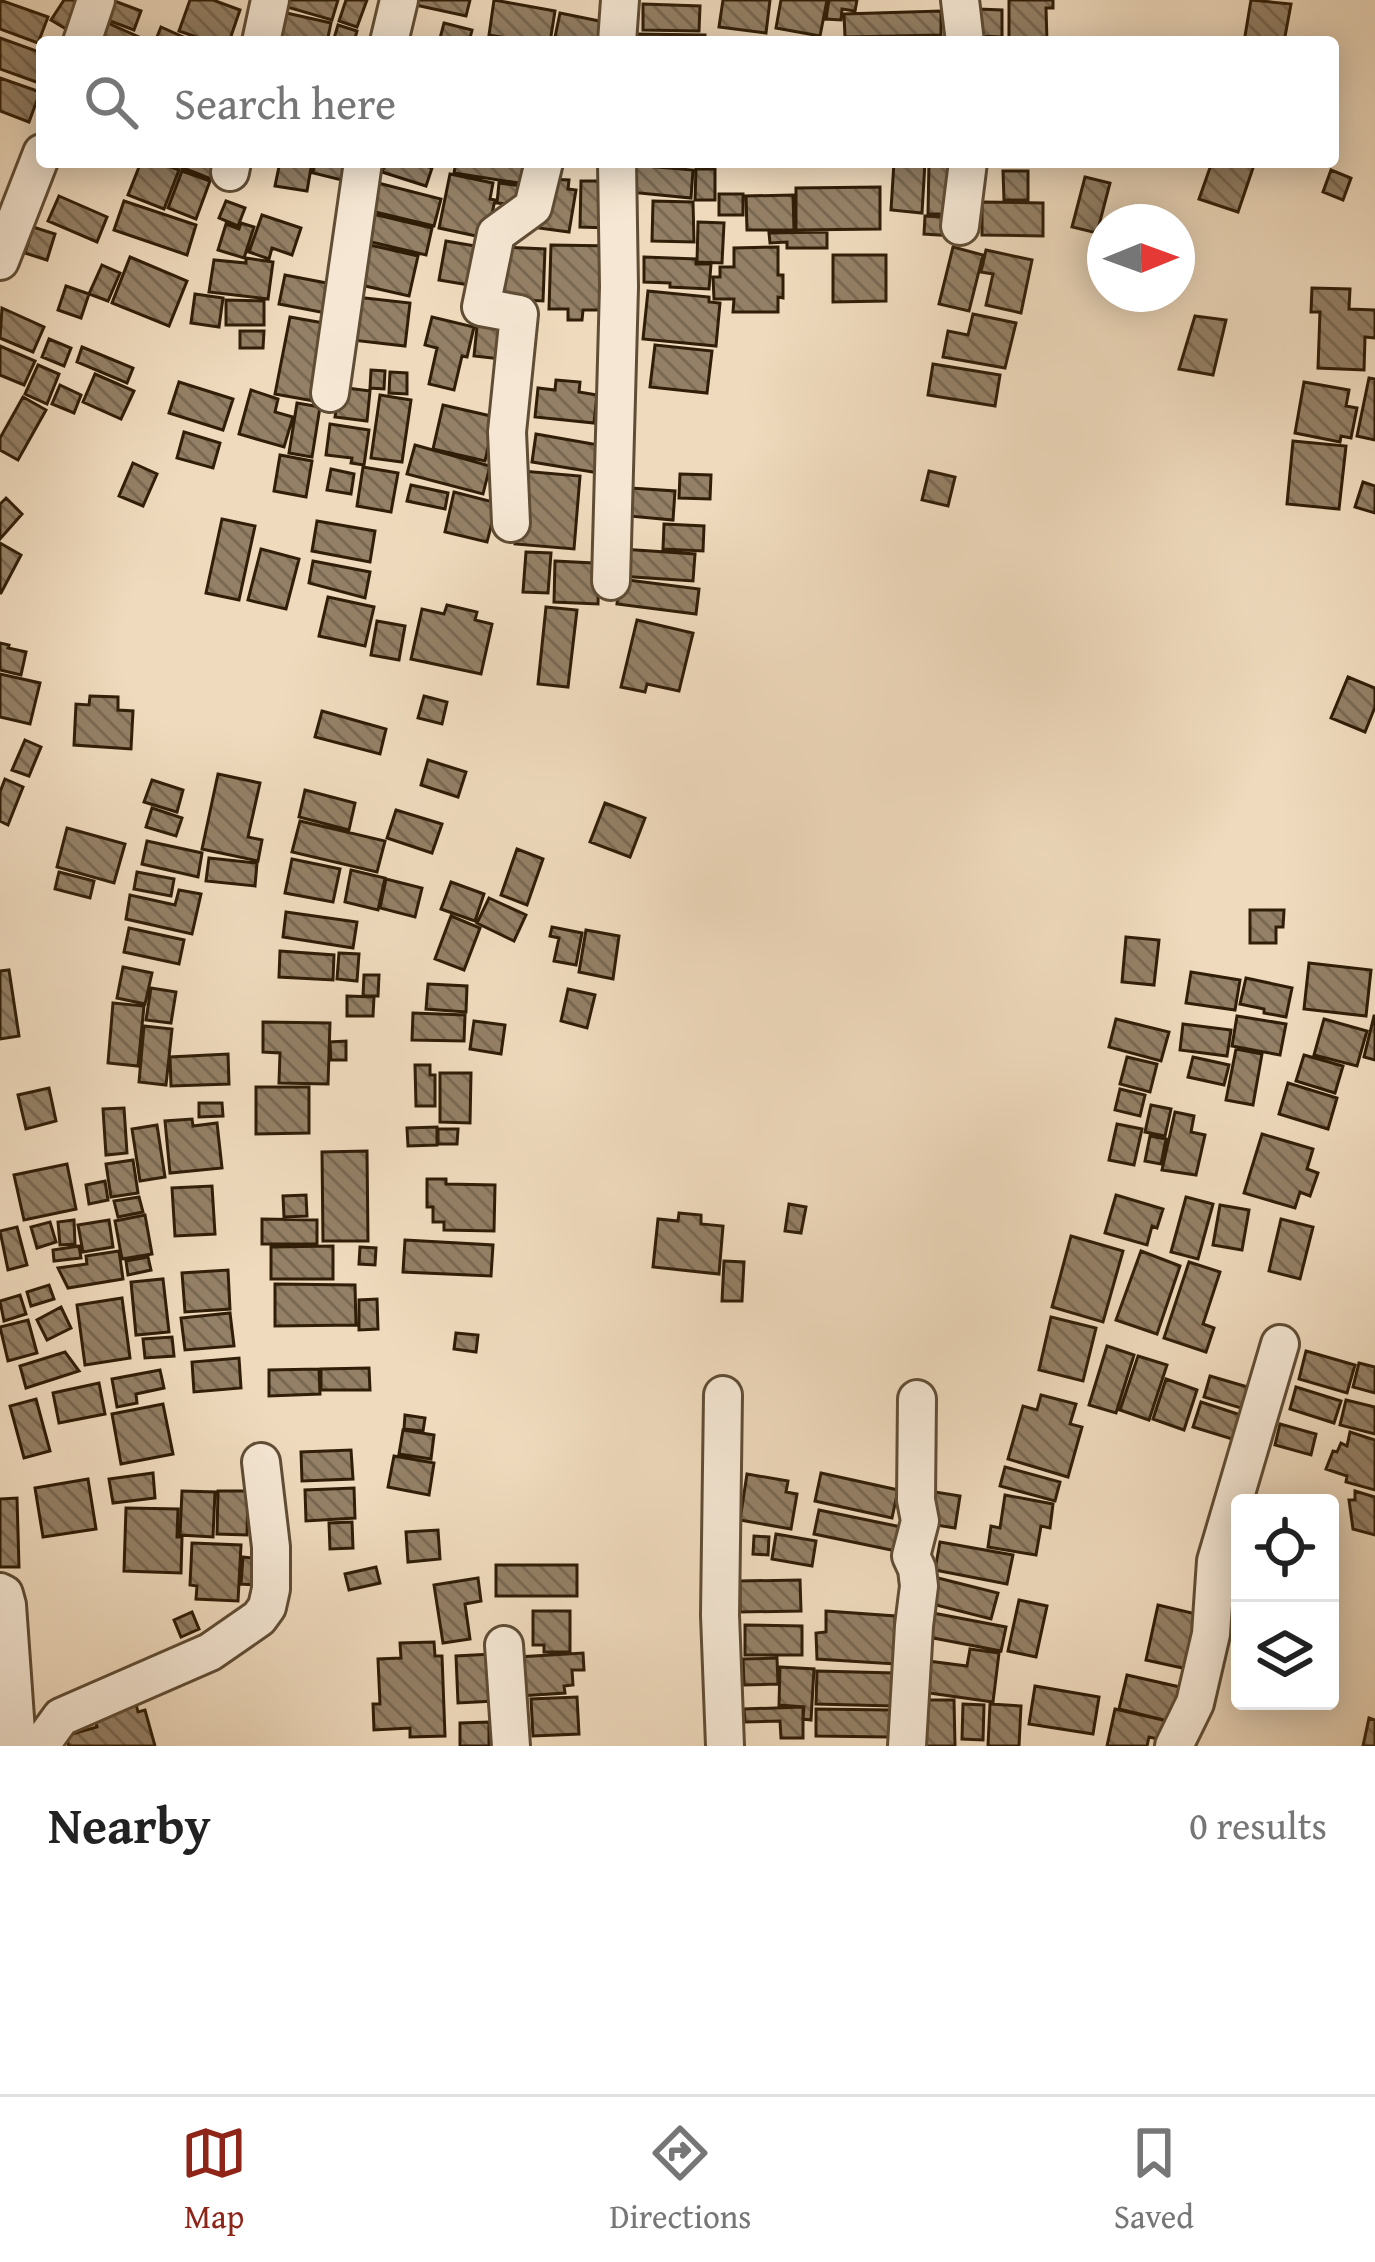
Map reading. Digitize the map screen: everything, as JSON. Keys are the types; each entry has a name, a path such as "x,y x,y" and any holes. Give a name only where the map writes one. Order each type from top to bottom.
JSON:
{"street":[{"path":"84,36 96,0"},
{"path":"261,36 270,0"},
{"path":"390,36 399,0"},
{"path":"617,36 620,0"},
{"path":"960,0 964,36"},
{"path":"0,261 36,168"},
{"path":"330,393 362,168"},
{"path":"511,523 507,432 519,314 481,307 496,234 533,207 543,168"},
{"path":"611,581 619,287 617,168"},
{"path":"960,226 967,168"},
{"path":"1174,1746 1195,1703 1210,1634 1216,1561 1280,1344"},
{"path":"723,1395 720,1615 725,1746"},
{"path":"907,1746 919,1586 911,1556 920,1521 917,1399"},
{"path":"40,1746 61,1717 211,1652 259,1618 271,1588 261,1462"},
{"path":"0,1592 7,1605 17,1746"},
{"path":"504,1645 511,1746"}],"building":[{"path":"0,0 48,17 36,42 0,29"},
{"path":"64,0 79,0 73,33 51,20"},
{"path":"112,0 141,11 134,30 105,19"},
{"path":"190,0 213,0 240,10 231,36 179,31"},
{"path":"281,0 338,0 332,20 280,5"},
{"path":"346,0 367,0 357,27 339,21"},
{"path":"411,0 470,0 466,16 411,4"},
{"path":"494,0 555,11 551,36 489,35"},
{"path":"723,0 770,0 766,33 719,27"},
{"path":"781,0 827,0 820,36 776,28"},
{"path":"829,0 857,0 855,11 842,9 841,20 826,19"},
{"path":"1009,0 1053,0 1053,8 1046,8 1047,36 1009,36"},
{"path":"1251,0 1291,4 1285,36 1245,36"},
{"path":"643,4 700,6 699,31 643,30"},
{"path":"978,9 1002,10 1002,36 978,36"},
{"path":"941,11 941,35 845,36 844,14"},
{"path":"282,12 331,23 328,36 276,36"},
{"path":"560,13 604,22 601,36 555,36"},
{"path":"103,21 137,36 97,36"},
{"path":"444,23 472,30 470,36 441,36"},
{"path":"338,25 357,31 356,36 335,36"},
{"path":"161,27 181,36 157,36"},
{"path":"635,34 705,35 705,36"},
{"path":"0,38 36,51 36,82 0,69"},
{"path":"0,78 36,91 29,122 0,111"},
{"path":"139,168 179,170 164,209 128,195"},
{"path":"183,168 216,168 211,179"},
{"path":"279,168 311,168 307,191 275,186"},
{"path":"314,168 353,168 350,182 313,173"},
{"path":"384,168 432,168 426,186 382,172"},
{"path":"455,168 527,168 525,184 454,173"},
{"path":"633,168 693,170 691,198 629,192"},
{"path":"894,168 925,168 922,213 891,210"},
{"path":"929,168 953,168 952,214 928,214"},
{"path":"1210,168 1253,168 1238,212 1199,199"},
{"path":"696,169 715,169 715,200 695,200"},
{"path":"1331,170 1351,178 1343,200 1323,192"},
{"path":"182,171 210,181 196,219 168,208"},
{"path":"1003,171 1028,171 1028,200 1004,200"},
{"path":"450,174 493,183 489,227 481,237 439,228"},
{"path":"1085,177 1110,183 1105,204 1087,204 1087,231 1072,227"},
{"path":"547,179 569,180 568,189 576,190 569,232 539,228"},
{"path":"581,181 610,181 609,228 580,227"},
{"path":"378,183 441,199 434,226 371,211"},
{"path":"499,183 523,186 521,206 497,203"},
{"path":"880,187 880,229 796,230 796,188"},
{"path":"719,194 743,194 743,215 719,215"},
{"path":"793,195 794,230 747,230 746,196"},
{"path":"59,196 107,217 97,242 48,221"},
{"path":"124,201 196,225 187,255 114,230"},
{"path":"226,201 245,208 238,226 219,218"},
{"path":"653,201 693,202 694,242 652,241"},
{"path":"982,202 1043,203 1043,236 982,235"},
{"path":"373,214 432,228 426,255 367,241"},
{"path":"262,215 301,228 292,255 272,248 269,259 249,252"},
{"path":"925,216 955,218 953,236 924,234"},
{"path":"698,222 724,223 722,263 697,262"},
{"path":"241,223 254,227 244,258 218,250 226,224 239,229"},
{"path":"33,227 55,234 47,260 25,253"},
{"path":"827,232 827,248 770,243 769,233"},
{"path":"446,241 481,247 475,286 439,280"},
{"path":"370,245 418,256 409,296 361,285"},
{"path":"551,245 613,246 605,310 583,310 582,320 568,320 568,309 549,309"},
{"path":"502,247 545,249 543,301 500,299"},
{"path":"778,247 783,298 778,297 778,312 733,312 734,299 714,299 713,277 720,277 720,267 734,267 734,248"},
{"path":"953,247 983,255 969,311 939,304"},
{"path":"986,250 1032,260 1021,313 986,305 993,274 981,272"},
{"path":"833,255 886,255 886,301 833,302"},
{"path":"130,257 187,281 169,326 112,303"},
{"path":"644,257 711,264 709,289 644,282"},
{"path":"246,258 273,262 268,299 209,292 214,260 246,263"},
{"path":"102,265 120,273 108,301 89,294"},
{"path":"285,275 337,285 331,314 279,304"},
{"path":"66,286 89,294 81,318 58,310"},
{"path":"1312,288 1350,289 1349,309 1375,310 1375,338 1365,337 1364,370 1318,368 1320,312 1311,312"},
{"path":"648,291 709,297 709,302 720,303 716,346 643,339"},
{"path":"195,294 223,298 219,327 191,323"},
{"path":"356,297 410,303 405,346 352,340"},
{"path":"226,300 264,301 264,325 226,325"},
{"path":"2,308 44,327 33,352 0,338"},
{"path":"973,314 1016,323 1005,368 943,357 948,331 968,335"},
{"path":"1195,316 1226,320 1213,375 1179,369"},
{"path":"290,317 329,324 314,401 275,394"},
{"path":"432,317 474,327 454,390 429,384 437,348 425,345"},
{"path":"478,317 513,322 510,360 474,356"},
{"path":"240,331 264,331 263,348 240,348"},
{"path":"49,339 71,348 64,366 42,357"},
{"path":"655,345 712,351 707,393 650,387"},
{"path":"0,346 35,361 24,385 0,375"},
{"path":"82,347 133,368 127,383 77,362"},
{"path":"933,364 1000,375 995,406 928,395"},
{"path":"38,365 59,374 47,404 25,394"},
{"path":"371,370 385,371 384,389 370,388"},
{"path":"390,372 407,373 407,394 389,393"},
{"path":"95,374 134,391 121,419 83,402"},
{"path":"1369,378 1375,379 1375,440 1357,436"},
{"path":"556,380 580,382 579,392 597,395 594,423 535,417 538,388 555,390"},
{"path":"179,382 233,399 223,430 169,413"},
{"path":"1304,382 1349,390 1346,406 1357,408 1351,438 1341,436 1340,442 1295,433"},
{"path":"60,385 81,395 74,413 52,404"},
{"path":"340,387 370,391 367,421 335,417"},
{"path":"251,390 278,399 275,412 293,417 284,447 239,434"},
{"path":"380,395 411,400 402,462 371,458"},
{"path":"23,397 46,410 18,460 0,450 0,438"},
{"path":"297,403 320,407 312,457 289,453"},
{"path":"443,405 495,417 485,461 433,449"},
{"path":"330,424 369,430 364,465 351,463 352,458 326,455"},
{"path":"184,432 220,443 213,468 177,458"},
{"path":"536,434 604,446 599,473 532,462"},
{"path":"1293,441 1346,446 1339,509 1287,504"},
{"path":"415,445 490,466 483,494 407,474"},
{"path":"280,455 312,461 306,497 274,491"},
{"path":"133,463 157,474 143,506 119,496"},
{"path":"363,467 398,473 391,512 357,506"},
{"path":"331,469 354,474 351,494 327,490"},
{"path":"522,471 580,476 574,549 515,544"},
{"path":"929,471 955,477 948,506 922,500"},
{"path":"680,474 711,475 710,499 679,498"},
{"path":"1363,482 1375,486 1375,513 1355,507"},
{"path":"411,485 448,493 445,509 407,501"},
{"path":"630,488 675,491 673,520 629,516"},
{"path":"454,492 497,503 487,542 445,532"},
{"path":"6,498 22,514 0,539 0,504"},
{"path":"222,519 255,526 239,600 206,593"},
{"path":"317,521 375,531 370,562 312,551"},
{"path":"664,524 704,526 703,551 663,549"},
{"path":"0,543 21,555 1,593 0,593"},
{"path":"261,549 299,559 286,609 248,600"},
{"path":"621,549 695,554 693,581 620,576"},
{"path":"526,552 551,553 548,593 523,592"},
{"path":"313,561 370,572 365,598 309,583"},
{"path":"555,561 593,563 593,570 599,571 598,604 554,602"},
{"path":"620,579 699,589 696,614 617,604"},
{"path":"328,597 374,607 365,646 319,636"},
{"path":"447,605 477,612 475,620 492,624 481,674 411,659 422,609 444,614"},
{"path":"546,607 577,610 568,687 538,684"},
{"path":"637,620 693,633 679,691 647,684 645,692 621,687"},
{"path":"377,621 405,626 399,660 371,655"},
{"path":"0,643 26,652 21,675 0,670"},
{"path":"0,674 40,683 30,724 0,717"},
{"path":"1348,677 1375,688 1375,707 1365,732 1331,718"},
{"path":"90,696 118,697 118,710 133,711 131,749 74,745 76,704 89,705"},
{"path":"424,696 447,702 442,724 418,718"},
{"path":"322,711 386,729 380,754 315,737"},
{"path":"25,740 41,747 29,776 12,770"},
{"path":"428,760 466,772 458,797 421,785"},
{"path":"218,774 260,783 248,837 262,840 258,861 202,849"},
{"path":"5,779 23,787 8,825 0,821"},
{"path":"152,780 183,790 177,812 144,802"},
{"path":"305,790 355,803 349,830 299,817"},
{"path":"605,803 645,818 630,857 590,842"},
{"path":"152,808 182,818 176,836 146,827"},
{"path":"396,810 442,824 432,853 387,838"},
{"path":"300,821 385,841 377,872 292,852"},
{"path":"67,828 125,844 114,883 57,867"},
{"path":"147,841 202,853 198,877 142,864"},
{"path":"517,849 543,859 527,905 501,895"},
{"path":"209,858 257,863 255,886 206,881"},
{"path":"292,859 340,869 333,902 285,893"},
{"path":"351,870 385,878 378,910 345,902"},
{"path":"59,872 94,881 90,898 55,889"},
{"path":"137,872 174,879 171,896 134,889"},
{"path":"386,879 422,888 415,917 380,908"},
{"path":"451,882 484,894 475,921 441,909"},
{"path":"179,890 201,894 192,934 126,919 130,895 175,905"},
{"path":"489,898 526,915 514,941 477,923"},
{"path":"1250,910 1284,910 1283,927 1276,927 1276,943 1250,943"},
{"path":"286,912 357,922 353,948 283,937"},
{"path":"451,916 480,928 464,970 435,959"},
{"path":"552,927 582,933 576,965 554,961 559,938 550,936"},
{"path":"129,928 184,940 179,964 124,952"},
{"path":"586,930 619,936 613,979 579,972"},
{"path":"1126,937 1159,940 1154,985 1122,982"},
{"path":"280,951 334,955 333,980 279,977"},
{"path":"339,953 359,954 357,981 337,979"},
{"path":"1309,963 1371,970 1366,1016 1304,1009"},
{"path":"123,967 152,973 145,1004 117,998"},
{"path":"9,970 19,1036 0,1039 0,971"},
{"path":"1191,972 1240,980 1235,1010 1186,1003"},
{"path":"364,975 379,975 378,996 363,996"},
{"path":"1246,978 1292,988 1286,1017 1240,1004"},
{"path":"428,984 467,986 466,1012 426,1009"},
{"path":"151,988 176,992 171,1023 146,1020"},
{"path":"568,989 595,995 587,1028 561,1021"},
{"path":"347,996 374,997 373,1016 347,1016"},
{"path":"113,1003 144,1006 138,1066 108,1063"},
{"path":"413,1013 465,1015 464,1041 412,1040"},
{"path":"1237,1016 1286,1024 1280,1055 1232,1046"},
{"path":"1375,1016 1375,1060 1364,1057"},
{"path":"1116,1019 1169,1032 1161,1061 1109,1047"},
{"path":"1324,1019 1367,1031 1357,1066 1314,1055"},
{"path":"474,1021 505,1025 501,1054 470,1049"},
{"path":"263,1022 330,1023 328,1084 279,1083 280,1053 263,1052"},
{"path":"1183,1024 1231,1030 1227,1056 1180,1050"},
{"path":"144,1026 172,1029 166,1085 139,1082"},
{"path":"346,1041 346,1060 331,1060 330,1042"},
{"path":"1236,1049 1262,1054 1253,1105 1226,1100"},
{"path":"228,1054 229,1084 171,1086 170,1057"},
{"path":"1304,1055 1343,1066 1335,1093 1296,1081"},
{"path":"1127,1057 1157,1064 1150,1092 1120,1084"},
{"path":"1193,1057 1229,1065 1224,1085 1188,1077"},
{"path":"415,1065 430,1065 430,1075 435,1075 435,1106 416,1106"},
{"path":"440,1073 471,1073 470,1123 440,1122"},
{"path":"1288,1083 1337,1098 1328,1129 1279,1114"},
{"path":"256,1087 309,1087 309,1133 256,1134"},
{"path":"49,1088 56,1121 26,1129 18,1095"},
{"path":"1120,1089 1145,1095 1140,1116 1115,1110"},
{"path":"199,1103 222,1103 223,1116 199,1117"},
{"path":"1151,1105 1171,1109 1165,1136 1145,1132"},
{"path":"124,1108 127,1153 106,1155 103,1109"},
{"path":"1175,1112 1194,1116 1191,1132 1205,1135 1196,1175 1162,1170"},
{"path":"192,1119 193,1126 217,1123 222,1168 170,1173 165,1121"},
{"path":"1117,1124 1142,1129 1134,1165 1109,1160"},
{"path":"157,1125 165,1177 140,1181 132,1129"},
{"path":"437,1127 437,1145 408,1146 407,1128"},
{"path":"438,1129 458,1129 457,1144 438,1144"},
{"path":"1262,1134 1313,1149 1307,1169 1318,1173 1310,1196 1300,1192 1295,1208 1244,1193"},
{"path":"1150,1136 1166,1139 1161,1164 1145,1161"},
{"path":"367,1151 368,1241 323,1241 322,1152"},
{"path":"133,1160 138,1193 111,1197 106,1164"},
{"path":"67,1164 76,1209 24,1220 14,1175"},
{"path":"427,1179 495,1185 494,1231 444,1230 444,1222 433,1222 433,1207 427,1207"},
{"path":"105,1181 108,1200 89,1204 86,1185"},
{"path":"212,1186 215,1234 175,1236 172,1188"},
{"path":"306,1195 307,1216 284,1217 283,1196"},
{"path":"1116,1195 1163,1209 1147,1245 1105,1233"},
{"path":"139,1197 143,1212 118,1217 114,1201"},
{"path":"1186,1197 1213,1204 1198,1259 1171,1252"},
{"path":"789,1204 806,1207 801,1233 785,1231"},
{"path":"1220,1205 1249,1210 1242,1250 1213,1245"},
{"path":"679,1213 701,1215 701,1224 723,1226 719,1274 653,1267 658,1219 678,1221"},
{"path":"145,1215 152,1254 122,1259 115,1221"},
{"path":"262,1219 317,1220 317,1244 262,1244"},
{"path":"1281,1219 1313,1227 1300,1279 1269,1271"},
{"path":"74,1220 75,1244 60,1245 58,1222"},
{"path":"109,1220 113,1247 83,1252 78,1225"},
{"path":"50,1222 56,1242 37,1248 31,1227"},
{"path":"17,1227 27,1265 8,1270 0,1231"},
{"path":"1071,1236 1123,1251 1103,1322 1052,1307"},
{"path":"405,1240 493,1245 491,1276 403,1272"},
{"path":"79,1246 81,1258 54,1261 53,1250"},
{"path":"333,1246 333,1279 271,1279 271,1247"},
{"path":"360,1247 376,1248 375,1265 359,1264"},
{"path":"119,1251 123,1279 68,1288 58,1268 87,1264 86,1256"},
{"path":"1141,1251 1180,1266 1157,1334 1116,1320"},
{"path":"148,1257 151,1270 128,1275 126,1261"},
{"path":"724,1261 744,1262 742,1301 722,1301"},
{"path":"1189,1262 1220,1272 1203,1324 1214,1328 1206,1352 1164,1338"},
{"path":"228,1270 230,1309 185,1312 182,1273"},
{"path":"163,1279 169,1332 136,1335 131,1282"},
{"path":"275,1284 355,1285 356,1325 275,1326"},
{"path":"49,1285 54,1299 31,1306 27,1292"},
{"path":"20,1295 26,1314 4,1321 0,1301"},
{"path":"122,1298 130,1358 85,1365 77,1305"},
{"path":"377,1299 378,1329 359,1330 359,1300"},
{"path":"61,1307 71,1328 47,1340 37,1320"},
{"path":"230,1313 234,1346 185,1350 181,1318"},
{"path":"1051,1317 1096,1328 1083,1381 1039,1370"},
{"path":"28,1320 37,1353 8,1361 0,1327"},
{"path":"456,1333 478,1335 476,1352 454,1349"},
{"path":"172,1337 174,1356 145,1358 143,1339"},
{"path":"1107,1346 1134,1355 1116,1413 1089,1405"},
{"path":"1306,1351 1355,1365 1347,1393 1299,1379"},
{"path":"65,1352 79,1371 26,1388 20,1366"},
{"path":"1138,1356 1167,1365 1149,1420 1120,1410"},
{"path":"239,1358 241,1388 194,1392 192,1362"},
{"path":"1359,1363 1375,1367 1375,1393 1353,1387"},
{"path":"369,1368 370,1390 321,1390 321,1369"},
{"path":"319,1369 320,1394 269,1396 269,1370"},
{"path":"160,1370 164,1388 136,1394 137,1403 117,1407 112,1379"},
{"path":"1210,1376 1258,1390 1251,1411 1204,1397"},
{"path":"1166,1379 1197,1390 1184,1430 1153,1419"},
{"path":"99,1383 105,1414 59,1423 53,1393"},
{"path":"1296,1387 1341,1401 1334,1423 1290,1409"},
{"path":"1041,1395 1076,1404 1070,1424 1082,1427 1068,1477 1008,1459 1023,1406 1037,1410"},
{"path":"36,1399 50,1451 24,1458 10,1406"},
{"path":"1346,1400 1375,1407 1375,1434 1340,1425"},
{"path":"1201,1402 1253,1419 1245,1443 1193,1427"},
{"path":"163,1404 173,1454 121,1464 112,1414"},
{"path":"405,1415 425,1418 423,1431 404,1429"},
{"path":"1280,1424 1316,1434 1311,1455 1275,1445"},
{"path":"403,1430 434,1435 431,1459 399,1454"},
{"path":"1350,1432 1375,1440 1375,1490 1346,1482 1347,1476 1326,1469 1333,1451 1341,1443 1347,1446"},
{"path":"351,1450 353,1479 302,1481 301,1452"},
{"path":"394,1456 434,1463 429,1495 388,1487"},
{"path":"1005,1467 1060,1482 1055,1501 1000,1486"},
{"path":"153,1473 155,1498 113,1503 109,1479"},
{"path":"821,1473 898,1490 892,1518 815,1501"},
{"path":"747,1474 788,1481 786,1492 797,1494 791,1529 740,1520"},
{"path":"88,1479 96,1529 43,1537 35,1488"},
{"path":"354,1488 355,1518 306,1521 305,1490"},
{"path":"182,1491 215,1492 213,1537 180,1535"},
{"path":"218,1491 248,1491 247,1535 217,1534"},
{"path":"1355,1491 1375,1497 1375,1535 1353,1529 1349,1500 1355,1500"},
{"path":"935,1492 960,1496 955,1528 930,1524"},
{"path":"1005,1495 1053,1504 1050,1528 1041,1526 1036,1555 988,1547 991,1526 1000,1528"},
{"path":"17,1498 19,1567 0,1567 0,1499"},
{"path":"126,1508 178,1509 181,1573 124,1571"},
{"path":"819,1510 901,1527 896,1551 814,1534"},
{"path":"352,1522 353,1548 330,1549 329,1523"},
{"path":"438,1530 440,1559 408,1562 406,1532"},
{"path":"776,1534 816,1541 812,1566 772,1559"},
{"path":"754,1536 769,1537 768,1555 753,1554"},
{"path":"940,1542 1013,1555 1007,1584 935,1570"},
{"path":"192,1543 241,1545 238,1601 196,1599 197,1586 190,1585"},
{"path":"243,1557 260,1559 258,1585 241,1584"},
{"path":"496,1565 577,1565 577,1596 496,1596"},
{"path":"376,1567 380,1583 349,1590 345,1574"},
{"path":"478,1578 481,1601 465,1604 470,1639 443,1643 434,1585"},
{"path":"938,1578 998,1593 991,1619 932,1604"},
{"path":"800,1580 801,1611 740,1612 740,1581"},
{"path":"1019,1600 1047,1606 1036,1657 1008,1651"},
{"path":"1158,1605 1209,1617 1196,1671 1146,1660"},
{"path":"533,1611 570,1611 570,1652 544,1652 544,1645 533,1645"},
{"path":"826,1611 895,1616 895,1664 817,1659 816,1633 826,1632"},
{"path":"192,1612 199,1629 181,1637 174,1620"},
{"path":"933,1613 1006,1627 1001,1651 928,1637"},
{"path":"745,1625 802,1626 802,1655 745,1655"},
{"path":"434,1642 435,1656 442,1656 445,1736 410,1737 410,1728 374,1730 373,1704 380,1704 378,1659 401,1658 400,1643"},
{"path":"970,1649 999,1653 993,1702 915,1691 920,1660 967,1666"},
{"path":"583,1653 584,1670 572,1670 573,1685 564,1686 565,1693 520,1696 518,1657"},
{"path":"492,1654 494,1701 458,1703 456,1656"},
{"path":"777,1658 778,1684 744,1685 743,1659"},
{"path":"780,1667 814,1669 811,1720 803,1719 804,1707 779,1705"},
{"path":"817,1671 894,1673 893,1706 816,1704"},
{"path":"1127,1675 1184,1688 1176,1723 1119,1709"},
{"path":"1035,1686 1099,1697 1093,1734 1029,1724"},
{"path":"577,1697 579,1734 533,1736 531,1699"},
{"path":"919,1700 954,1700 955,1746 919,1746"},
{"path":"136,1704 138,1712 145,1710 155,1746 69,1746 65,1736 97,1727 94,1716"},
{"path":"963,1704 984,1705 983,1740 962,1739"},
{"path":"990,1704 1021,1706 1019,1746 988,1746"},
{"path":"803,1707 803,1738 781,1738 780,1721 745,1722 744,1709"},
{"path":"816,1709 890,1710 889,1737 816,1736"},
{"path":"1115,1709 1176,1723 1172,1742 1149,1737 1147,1746 1107,1746"},
{"path":"1369,1718 1375,1720 1375,1746 1363,1746"},
{"path":"489,1722 489,1746 460,1746 460,1723"}]}
